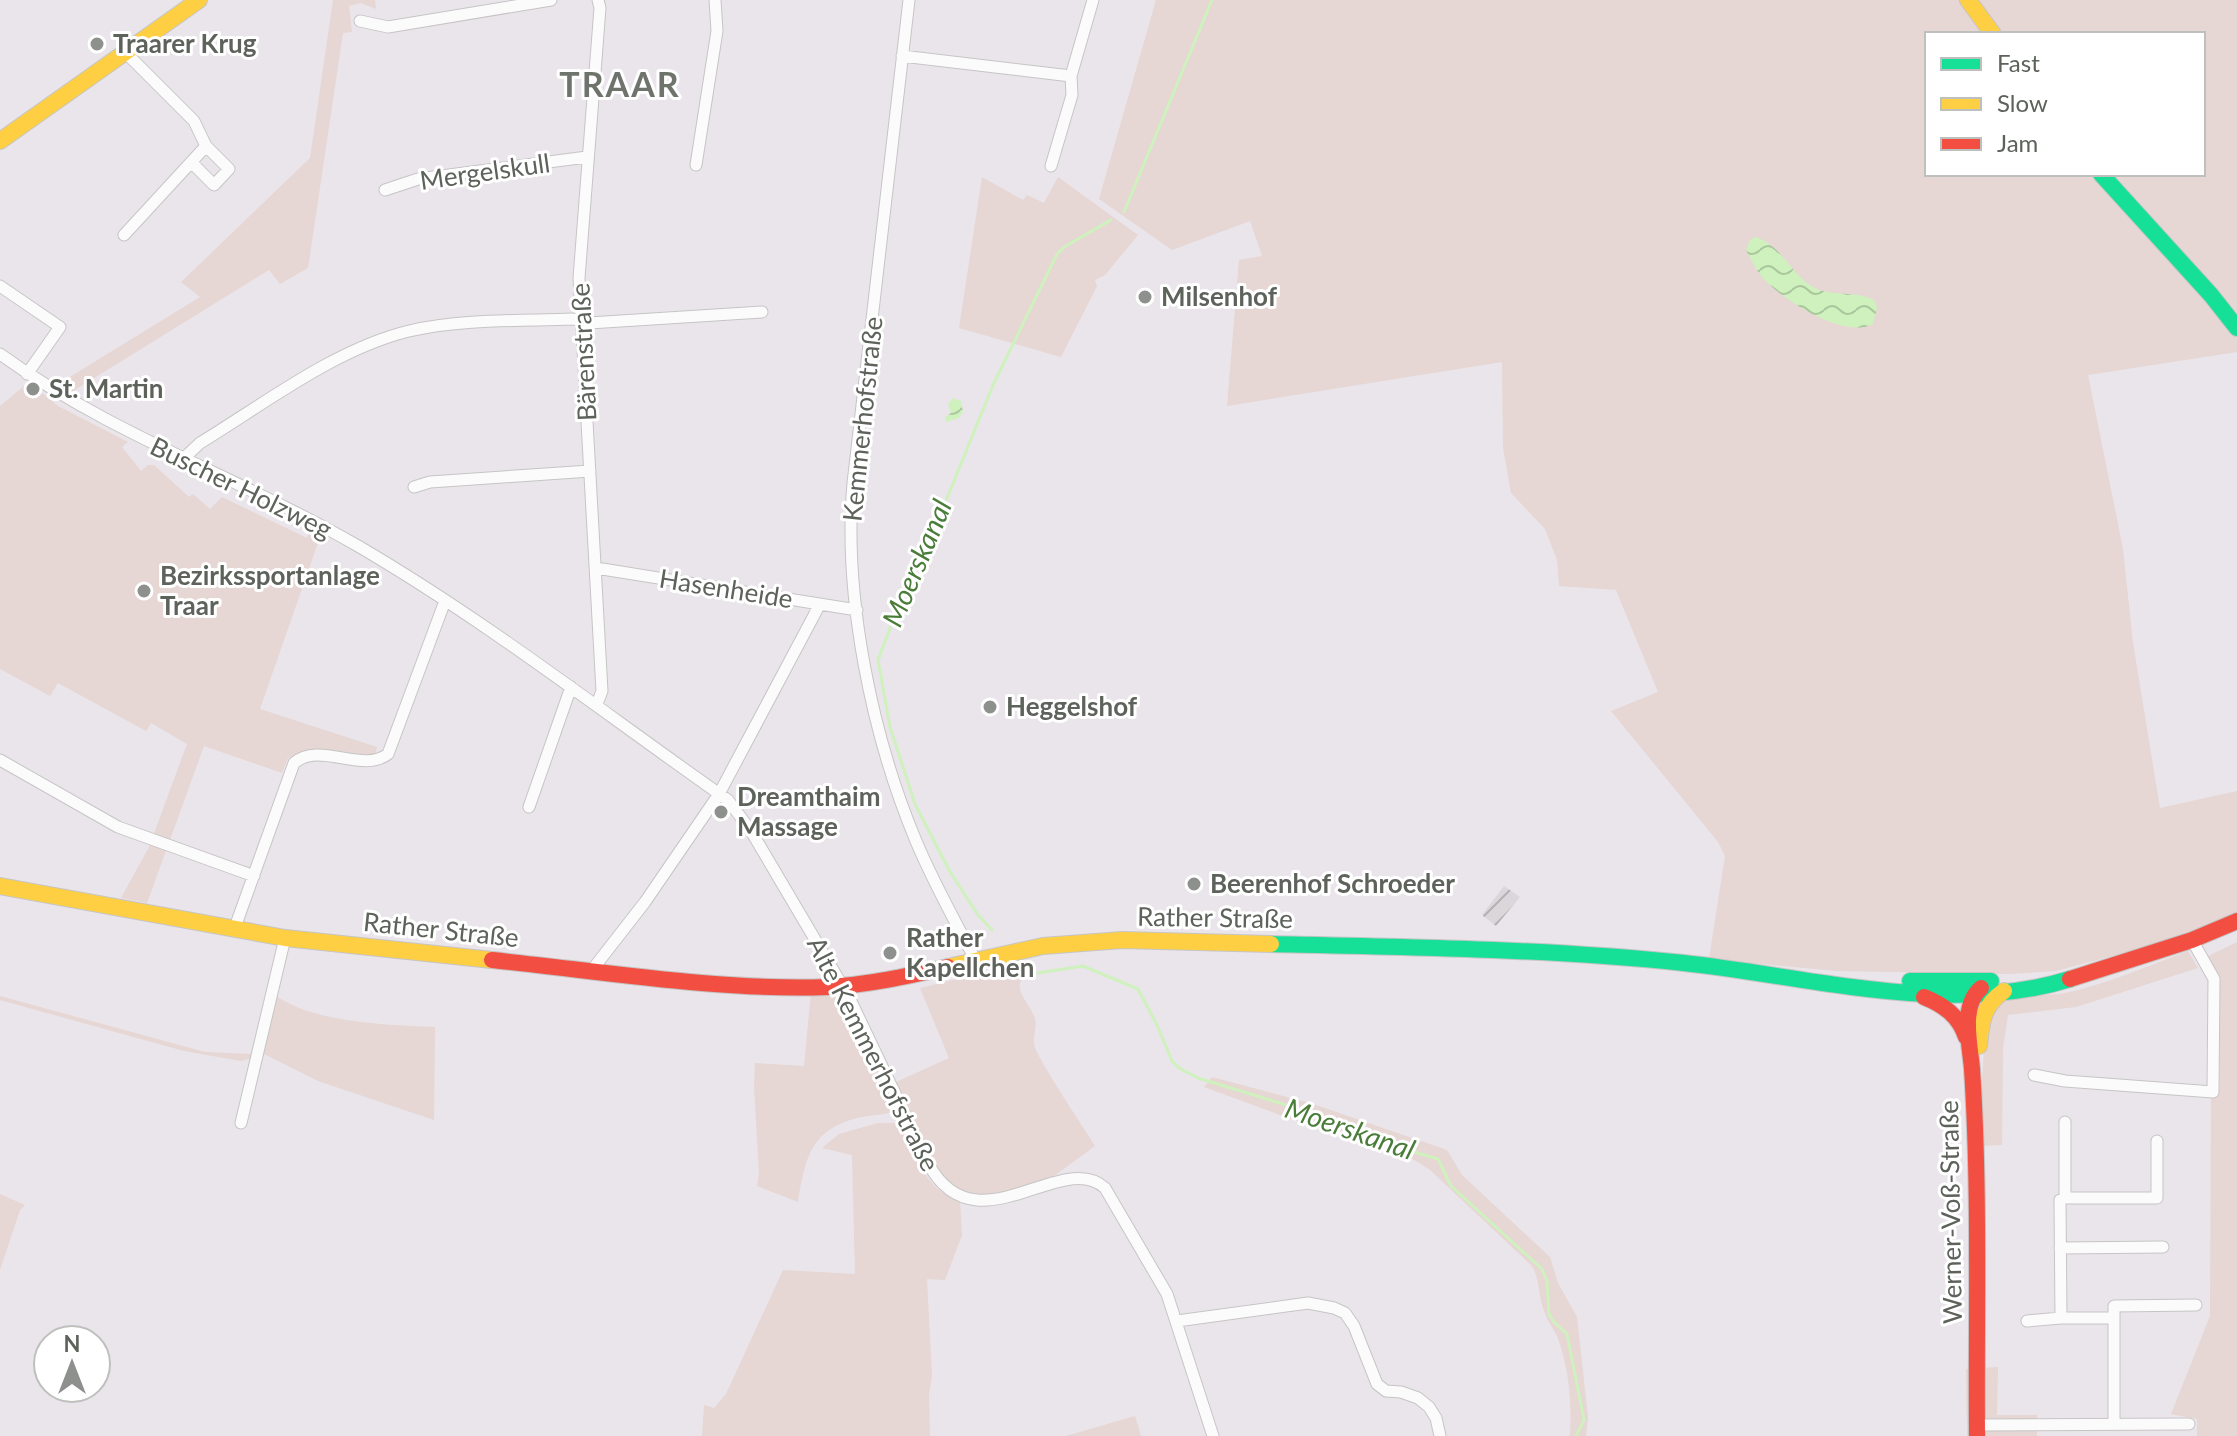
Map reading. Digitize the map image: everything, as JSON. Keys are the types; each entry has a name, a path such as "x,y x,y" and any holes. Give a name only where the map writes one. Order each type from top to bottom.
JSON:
{"street":[{"path":"0,141 199,0"},
{"path":"360,21 388,27 490,5 551,0"},
{"name":"Bärenstraße","path":"597,704 602,691 581,321 580,253 600,8 598,0"},
{"path":"696,165 717,31 715,0"},
{"name":"Kemmerhofstraße","path":"909,0 851,507 851,537 861,647 878,727 916,841 976,961"},
{"path":"1051,166 1072,95 1071,76 1093,0"},
{"path":"1968,0 1992,32"},
{"path":"125,52 194,121 206,146 229,169 214,185 191,162"},
{"path":"902,56 1071,76"},
{"path":"124,235 206,146"},
{"name":"Mergelskull","path":"385,190 418,179 587,157"},
{"path":"2103,176 2237,328"},
{"path":"0,286 60,327 27,374"},
{"path":"183,459 200,443 331,362 382,339 409,331 466,323 762,312"},
{"name":"Buscher Holzweg","path":"0,354 70,401 339,536 508,641 719,794"},
{"path":"414,487 430,482 590,471"},
{"name":"Hasenheide","path":"596,568 857,610"},
{"path":"234,930 289,774 298,760 315,755 375,760 388,754 445,601"},
{"path":"592,970 645,902 719,794 820,604"},
{"path":"529,807 571,687"},
{"path":"0,760 118,827 254,876"},
{"name":"Alte Kemmerhofstraße","path":"719,794 743,818 843,986 939,1182 955,1193 984,1199 1009,1197 1073,1178 1088,1179 1100,1183 1113,1199 1156,1273 1177,1321 1213,1436"},
{"name":"Rather Straße","path":"0,886 285,938 757,986 843,986 908,977 1033,948 1088,941 1208,941 1581,954 1685,963 1912,992 1974,990 2073,977 2192,940 2237,921"},
{"path":"241,1123 285,938"},
{"path":"2034,1075 2065,1081 2213,1092 2214,979 2192,940"},
{"name":"Rather Straße","path":"1841,983 1974,990"},
{"path":"1983,1010 2004,985"},
{"path":"1973,1071 1983,1010 1983,1000 1974,990"},
{"name":"Werner-Voß-Straße","path":"1974,990 1968,1011 1973,1071 1977,1430"},
{"name":"Rather Straße","path":"1912,992 1941,1004 1959,1020 1966,1036 1973,1071"},
{"path":"2065,1122 2065,1198"},
{"path":"2061,1318 2060,1200 2157,1198 2157,1141"},
{"path":"2060,1248 2163,1247"},
{"path":"1177,1321 1308,1303 1334,1308 1345,1313 1354,1326 1377,1384 1386,1391 1418,1398 1429,1407 1436,1418 1440,1436"},
{"path":"2027,1321 2196,1305"},
{"path":"2114,1312 2114,1424"},
{"path":"1977,1430 2189,1424"}],"shaded area":[{"path":"333,0 375,0 376,9 361,3 349,6 352,32 343,33 308,268 280,284 269,270 73,391 60,383 200,297 181,282 310,158"},
{"path":"1156,0 2237,0 2237,352 2088,375 2123,549 2133,643 2160,808 2237,791 2237,913 2194,934 2056,971 2010,974 1836,971 1709,959 1725,856 1718,842 1611,711 1658,692 1616,590 1559,586 1557,560 1545,529 1511,493 1503,448 1502,362 1227,406 1239,260 1262,256 1250,221 1172,250 1099,199"},
{"path":"982,177 1023,200 1027,195 1044,203 1058,177 1138,235 1105,275 1095,280 1097,286 1061,357 959,328"},
{"name":"Bezirkssportanlage Traar","path":"29,382 58,406 128,442 122,447 141,471 148,465 154,465 189,497 193,494 210,509 222,497 307,538 309,532 320,537 260,709 377,747 375,755 309,750 288,758 282,773 204,746 147,903 121,898 149,847 187,744 151,723 146,731 58,683 50,696 0,669 0,406"},
{"path":"1504,886 1520,897 1496,926 1482,915"},
{"path":"2237,942 2237,1436 2197,1436 2197,1419 2171,1414 2210,1316 2211,1098 2220,1089 2219,978 2208,956"},
{"path":"2188,951 2198,968 2076,1007 2008,1015 2003,1048 2002,1145 1981,1146 1985,1046 1992,1009 1998,1000 2081,989"},
{"path":"1014,965 1030,968 1032,972 1020,982 1020,988 1035,1019 1036,1051 1095,1146 1054,1179 1025,1189 984,1195 965,1193 942,1179 894,1083 949,1058 920,988"},
{"path":"811,992 839,994 846,1000 896,1108 886,1114 849,1121 823,1135 809,1156 798,1202 757,1186 755,1063 804,1066"},
{"path":"0,996 205,1052 252,1054 252,1058 241,1061 184,1051 0,1000"},
{"path":"276,996 292,1005 331,1017 435,1027 434,1120 318,1081 262,1053"},
{"path":"1212,1077 1313,1104 1447,1150 1462,1175 1550,1257 1558,1283 1577,1317 1588,1417 1586,1436 1570,1436 1567,1373 1557,1336 1541,1303 1532,1266 1430,1170 1414,1160 1389,1149 1362,1145 1204,1087"},
{"path":"878,1123 901,1123 930,1180 948,1196 960,1200 962,1235 945,1280 927,1279 932,1376 930,1436 702,1436 704,1405 714,1408 726,1394 783,1270 855,1274 852,1155 822,1148 839,1134"},
{"path":"0,1194 25,1205 20,1210 0,1270"},
{"path":"1998,1367 1997,1415 2037,1415 2037,1436 1967,1436 1966,1369"},
{"path":"1135,1416 1141,1436 1066,1436"}],"water":[{"path":"1755,237 1779,252 1813,287 1828,292 1860,295 1875,301 1877,308 1873,324 1861,327 1830,322 1783,296 1762,277 1746,250 1750,240"},
{"path":"953,398 961,401 963,412 959,418 946,422 945,417 951,413 948,404"}],"waterway":[{"name":"Moerskanal","path":"1124,212 1212,0"},
{"name":"Moerskanal","path":"992,930 978,915 949,870 915,804 890,727 878,660 918,554 943,508 993,385 1057,254 1111,220"},
{"name":"Moerskanal","path":"1038,973 1083,966 1138,989 1172,1061 1198,1078 1309,1112 1438,1159 1451,1186 1542,1269 1547,1281 1549,1314 1567,1334 1584,1420 1576,1436"}],"traffic: fast":[{"path":"2103,176 2237,328"},
{"path":"1271,944 1478,949 1633,958 1927,994 2024,990 2070,979"},
{"path":"1910,981 1991,981"}],"traffic: slow":[{"path":"0,141 199,0"},
{"path":"1968,0 1992,32"},
{"path":"0,886 285,938 492,960"},
{"path":"948,967 1043,946 1122,940 1271,944"},
{"path":"1979,1046 1984,1015 2004,991"}],"traffic: jam":[{"path":"2070,979 2192,940 2237,921"},
{"path":"492,960 702,983 786,987 858,984 948,967"},
{"path":"1977,1436 1976,1161 1968,1015 1970,1005 1981,988"},
{"path":"1924,997 1950,1012 1966,1037"}],"place":[{"name":"Traarer Krug","path":"97,44"},
{"name":"Milsenhof","path":"1145,297"},
{"name":"St. Martin","path":"33,389"},
{"name":"Bezirkssportanlage Traar","path":"144,591"},
{"name":"Heggelshof","path":"990,707"},
{"name":"Dreamthaim Massage","path":"721,812"},
{"name":"Beerenhof Schroeder","path":"1194,884"},
{"name":"Rather Kapellchen","path":"890,953"}],"district":[{"name":"TRAAR","path":"620,85"}]}
